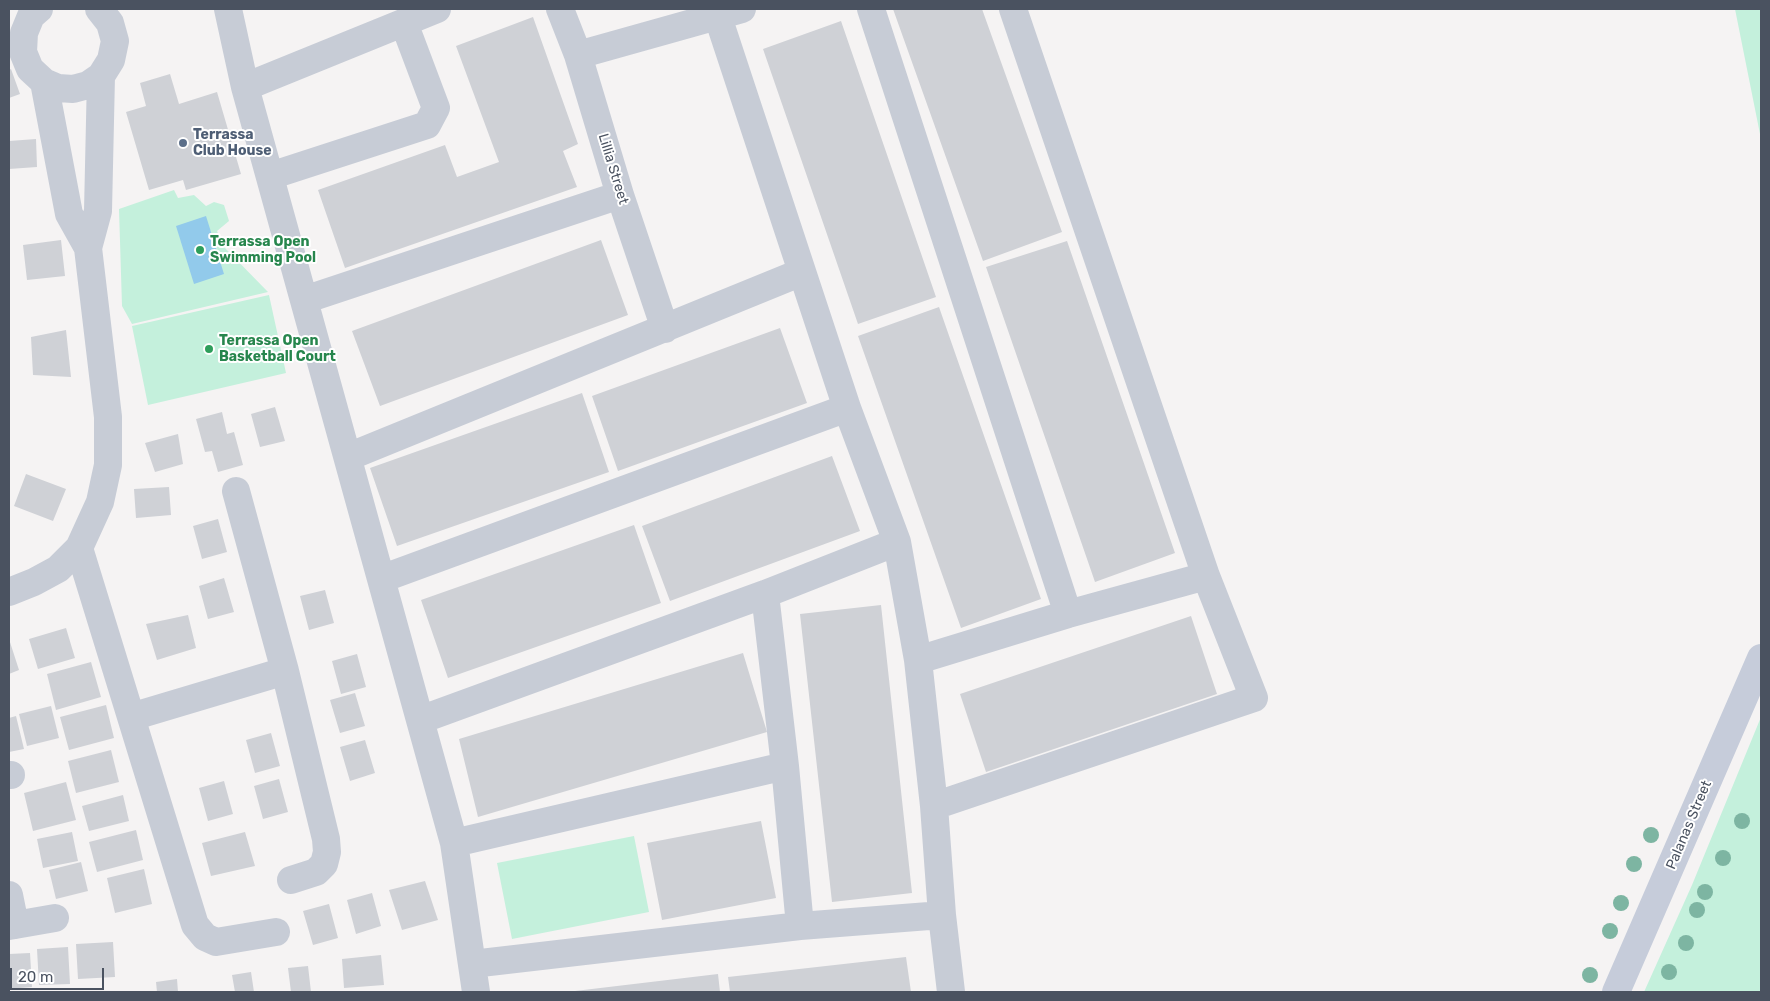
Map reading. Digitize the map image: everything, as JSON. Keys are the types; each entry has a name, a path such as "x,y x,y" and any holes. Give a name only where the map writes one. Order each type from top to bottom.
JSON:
{"main road":[{"name":"Palanas Street","path":"1616,992 1761,658"}],"street":[{"path":"39,9 31,16 24,33 23,52 30,69 44,82 58,88 73,89 88,85 100,76 111,60 115,41 110,23 99,9"},
{"path":"228,9 245,87 454,843 476,992"},
{"path":"245,87 437,9"},
{"name":"Lillia Street","path":"560,9 578,55 620,195 665,329"},
{"path":"871,9 1068,614"},
{"path":"934,806 1254,698 1206,576 1012,9"},
{"path":"578,55 730,13 802,272 847,408 897,542 918,660 951,992"},
{"path":"270,176 428,125 436,108 404,23"},
{"path":"9,592 58,570 79,548 100,502 108,465 108,417 88,248 98,211 100,76"},
{"path":"44,82 69,214 88,248"},
{"path":"304,300 620,195"},
{"path":"348,457 802,272"},
{"path":"381,579 847,408"},
{"path":"236,491 285,671 326,839 327,852 324,864 316,872 291,880"},
{"path":"420,720 765,594 897,542"},
{"path":"79,548 196,925 205,937 216,942 276,932"},
{"path":"918,660 1068,614 1206,576"},
{"path":"765,594 785,766 800,926"},
{"path":"131,717 285,671"},
{"path":"454,843 785,766"},
{"path":"9,895 12,925 55,918"},
{"path":"472,964 800,926 942,915"}],"green space":[{"path":"1735,9 1761,9 1761,139"},
{"path":"174,190 178,198 194,195 206,206 214,202 224,205 229,221 217,231 224,247 268,292 132,324 122,306 119,209"},
{"name":"Terrassa Open Basketball Court","path":"269,295 286,373 148,405 132,326"},
{"path":"1761,717 1761,992 1644,992 1692,885"},
{"path":"634,836 649,912 512,939 497,863"}],"water":[{"name":"Terrassa Open Swimming Pool","path":"206,216 224,274 194,284 176,226"}],"building":[{"path":"893,9 982,9 1062,232 983,261"},
{"path":"533,17 578,144 563,151 577,187 345,268 318,190 445,145 457,177 499,162 456,46"},
{"path":"841,21 936,297 858,324 763,49"},
{"path":"11,69 20,94 9,98 9,70"},
{"name":"Terrassa Club House","path":"170,74 179,104 217,92 241,174 186,190 183,180 149,190 126,112 146,106 140,83"},
{"path":"36,139 37,167 9,169 9,141"},
{"path":"61,240 65,276 27,280 23,245"},
{"path":"601,240 628,315 380,406 352,331"},
{"path":"1067,241 1175,553 1095,582 986,267"},
{"path":"939,307 1041,599 961,628 858,336"},
{"path":"780,328 807,403 618,471 592,396"},
{"path":"66,330 71,377 33,375 31,337"},
{"path":"582,393 609,472 397,546 370,468"},
{"path":"275,407 285,441 260,447 251,414"},
{"path":"222,412 227,434 234,432 243,465 218,472 212,451 205,452 196,419"},
{"path":"178,434 183,464 155,472 145,443"},
{"path":"832,456 860,531 670,601 642,526"},
{"path":"26,474 66,489 53,521 14,506"},
{"path":"169,487 171,515 136,518 134,489"},
{"path":"218,519 227,552 202,559 193,526"},
{"path":"634,525 661,603 448,678 421,600"},
{"path":"224,578 234,612 208,619 199,586"},
{"path":"325,590 334,623 309,630 300,596"},
{"path":"881,605 912,893 832,902 800,614"},
{"path":"188,615 196,648 157,660 146,624"},
{"path":"1191,616 1217,694 986,772 960,694"},
{"path":"66,628 75,658 38,669 29,639"},
{"path":"9,639 19,670 9,674"},
{"path":"743,653 767,732 478,817 459,739"},
{"path":"357,654 366,687 341,694 332,661"},
{"path":"91,662 101,697 56,710 47,674"},
{"path":"355,693 365,726 340,733 330,700"},
{"path":"106,705 114,738 69,750 60,717"},
{"path":"51,706 59,738 27,746 19,714"},
{"path":"16,716 24,749 9,752 9,718"},
{"path":"271,733 280,766 255,773 246,740"},
{"path":"365,740 375,773 350,781 340,747"},
{"path":"111,750 119,782 76,793 68,761"},
{"path":"279,779 288,812 263,819 254,786"},
{"path":"224,781 233,814 208,821 199,788"},
{"path":"66,782 76,820 33,831 24,793"},
{"path":"123,795 129,821 89,831 82,806"},
{"path":"761,821 776,898 662,920 647,843"},
{"path":"136,830 143,860 97,872 89,842"},
{"path":"72,832 78,861 43,868 37,839"},
{"path":"245,832 255,866 211,876 202,843"},
{"path":"81,862 88,891 56,899 49,870"},
{"path":"144,869 152,904 115,913 107,878"},
{"path":"425,881 438,920 402,930 389,890"},
{"path":"372,893 381,926 356,934 347,900"},
{"path":"329,904 338,938 313,945 303,911"},
{"path":"113,942 115,977 78,979 76,944"},
{"path":"68,947 70,984 39,985 37,949"},
{"path":"30,953 32,987 9,989 9,954"},
{"path":"381,955 384,985 344,988 342,959"},
{"path":"906,957 911,992 730,992 728,977"},
{"path":"308,966 311,992 291,992 288,968"},
{"path":"251,972 254,992 235,992 232,975"},
{"path":"718,974 720,992 575,992 575,991"},
{"path":"177,979 178,992 157,992 156,982"}],"place":[{"name":"Terrassa Club House","path":"183,143"},
{"name":"Terrassa Open Swimming Pool","path":"200,250"},
{"name":"Terrassa Open Basketball Court","path":"209,349"}]}
